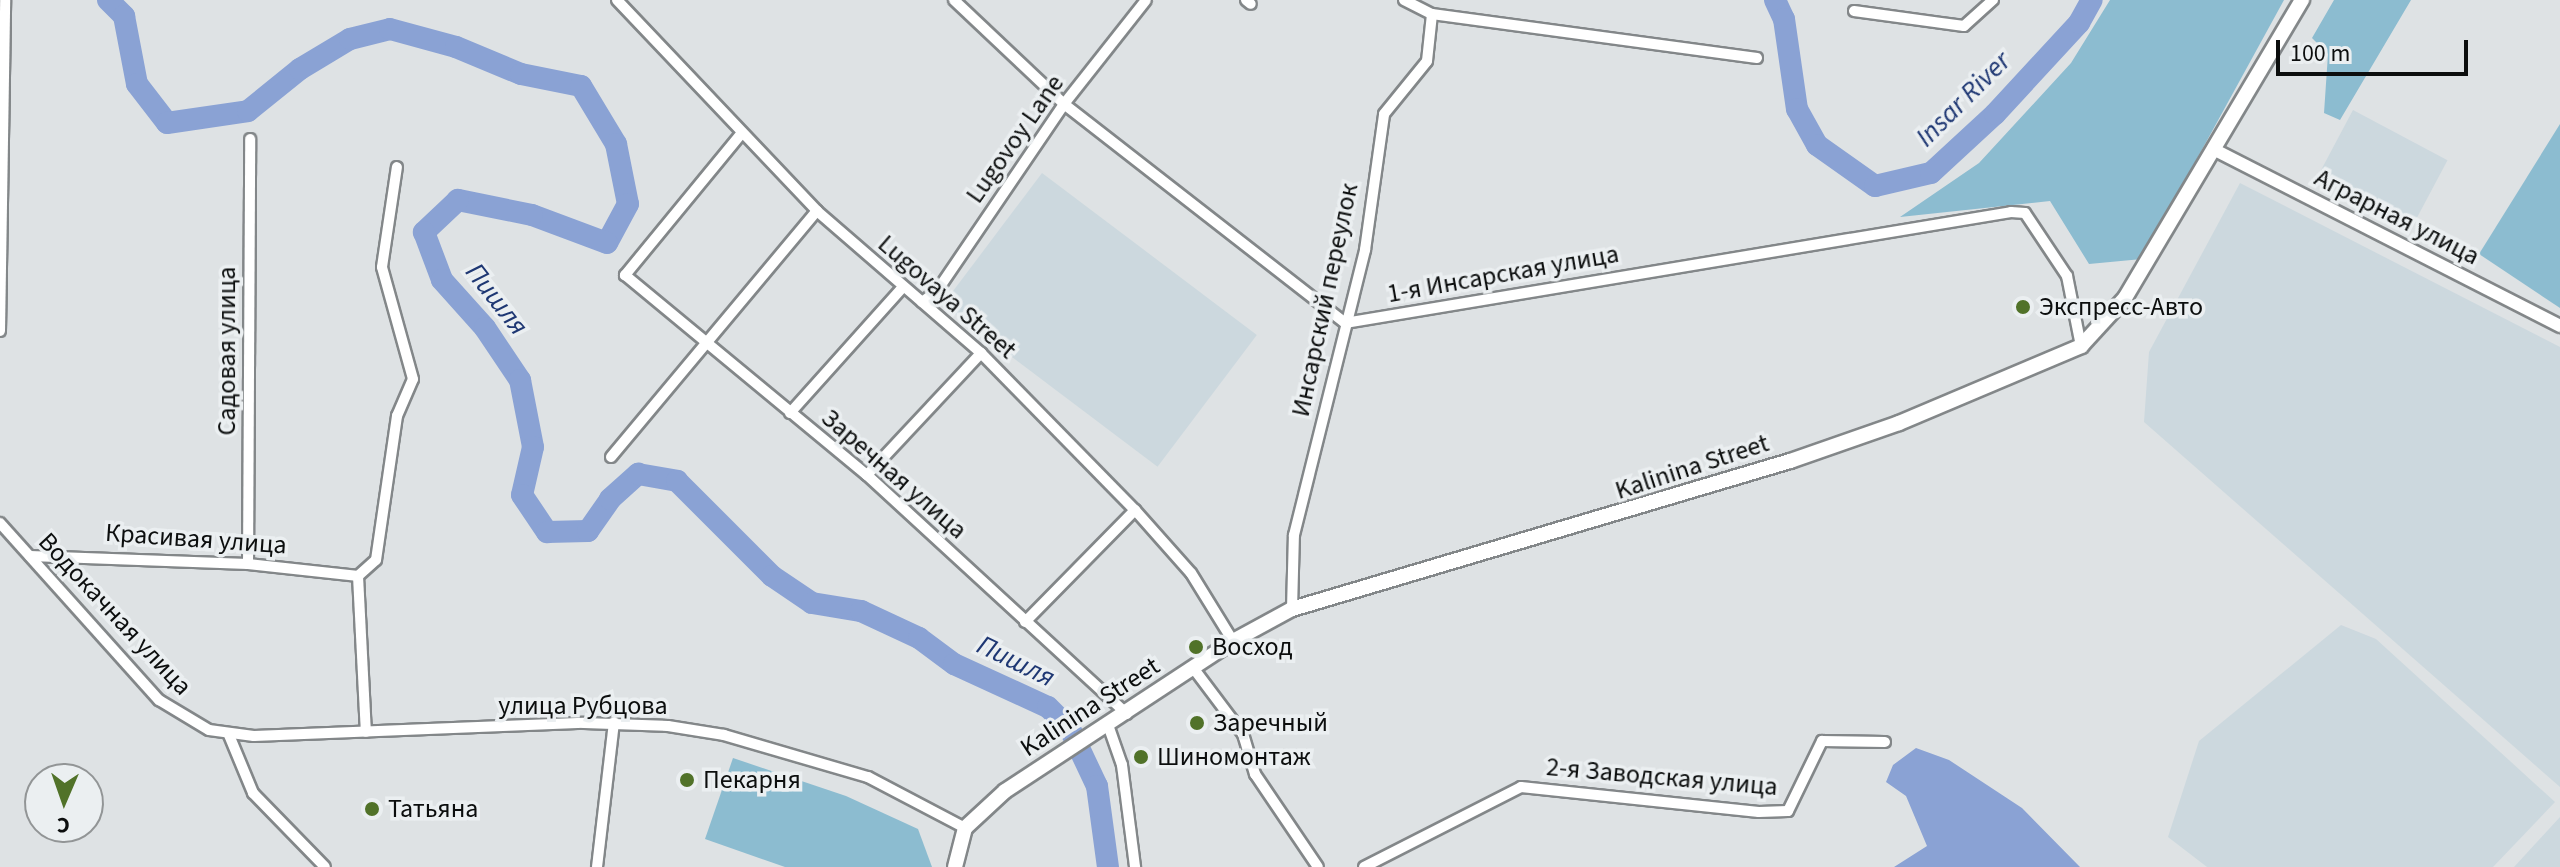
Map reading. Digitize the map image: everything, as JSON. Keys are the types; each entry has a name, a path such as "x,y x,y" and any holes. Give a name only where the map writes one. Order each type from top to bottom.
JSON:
{"main road":[{"name":"Kalinina Street","path":"965,828 1005,791 1047,762 1128,714 1233,641 1292,609 1790,461 1899,423 2081,346 2125,298 2302,0"},
{"path":"955,867 965,828"}],"street":[{"path":"0,331 5,0"},
{"name":"Lugovaya Street","path":"617,0 817,211 902,288 981,353 1135,510 1191,573 1233,641"},
{"path":"954,0 1064,104 1345,323"},
{"name":"Lugovoy Lane","path":"922,302 937,291 1064,104 1146,0"},
{"path":"1404,0 1432,14 1757,58"},
{"path":"1854,11 1964,26 1993,0"},
{"name":"Инсарский переулок","path":"1292,609 1294,535 1365,250 1384,114 1427,61 1432,14"},
{"name":"Заречная улица","path":"741,134 625,275 867,475 1128,714"},
{"name":"Садовая улица","path":"248,564 250,139"},
{"name":"Аграрная улица","path":"2213,149 2560,326"},
{"path":"366,732 358,576 376,560 397,416 413,379 382,267 397,167"},
{"path":"611,457 817,211"},
{"name":"1-я Инсарская улица","path":"1345,323 2011,212 2025,213 2067,276 2081,346"},
{"path":"790,413 902,288"},
{"path":"867,475 981,353"},
{"path":"1025,622 1135,510"},
{"name":"Водокачная улица","path":"0,523 159,700 188,722 229,735"},
{"name":"Красивая улица","path":"30,556 248,564 358,576"},
{"path":"1194,669 1243,734 1255,774 1318,867"},
{"path":"597,867 614,722"},
{"name":"улица Рубцова","path":"229,735 614,722 724,735 868,777 965,828"},
{"path":"1108,725 1122,765 1135,867"},
{"path":"229,735 253,793 325,867"},
{"name":"2-я Заводская улица","path":"1364,867 1521,787 1788,811 1822,741 1885,742"}],"shaded area":[{"path":"2110,0 2284,0 2142,259 2089,264 2050,201 1900,217 1979,163 2071,63"},
{"path":"2334,0 2411,0 2340,120 2324,113 2328,54 2312,38"},
{"path":"2353,110 2447,160 2413,225 2319,174"},
{"path":"2560,124 2560,308 2479,254"},
{"path":"1042,173 1257,335 1158,467 943,305"},
{"path":"2240,183 2560,347 2560,787 2144,422 2149,352"},
{"path":"2341,625 2376,639 2555,802 2493,867 2207,867 2168,837 2199,741"},
{"path":"1916,748 1949,760 2022,808 2080,867 1894,867 1927,846 1906,796 1886,782 1893,765"},
{"path":"733,758 846,796 918,829 932,867 785,867 705,839"},
{"path":"2560,817 2560,867 2514,867"}],"waterway":[{"name":"Пишля","path":"108,0 124,16 137,84 167,123 248,111 300,69 350,39 390,29 456,47 521,74 581,86 616,144 628,204 607,243 532,215 458,200 424,232 442,280 485,328 520,380 533,447 522,495 547,532 588,531 610,499 638,474 677,481 772,576 812,603 861,611 919,638 954,664 1048,707 1070,729 1097,786 1108,867"},
{"name":"Insar River","path":"1775,0 1784,19 1797,109 1817,145 1875,186 1931,173 1995,114 2079,23 2092,0"}],"place":[{"name":"Экспресс-Авто","path":"2023,307"},
{"name":"Восход","path":"1196,647"},
{"name":"Заречный","path":"1197,723"},
{"name":"Шиномонтаж","path":"1141,757"},
{"name":"Пекарня","path":"687,780"},
{"name":"Татьяна","path":"372,809"}]}
